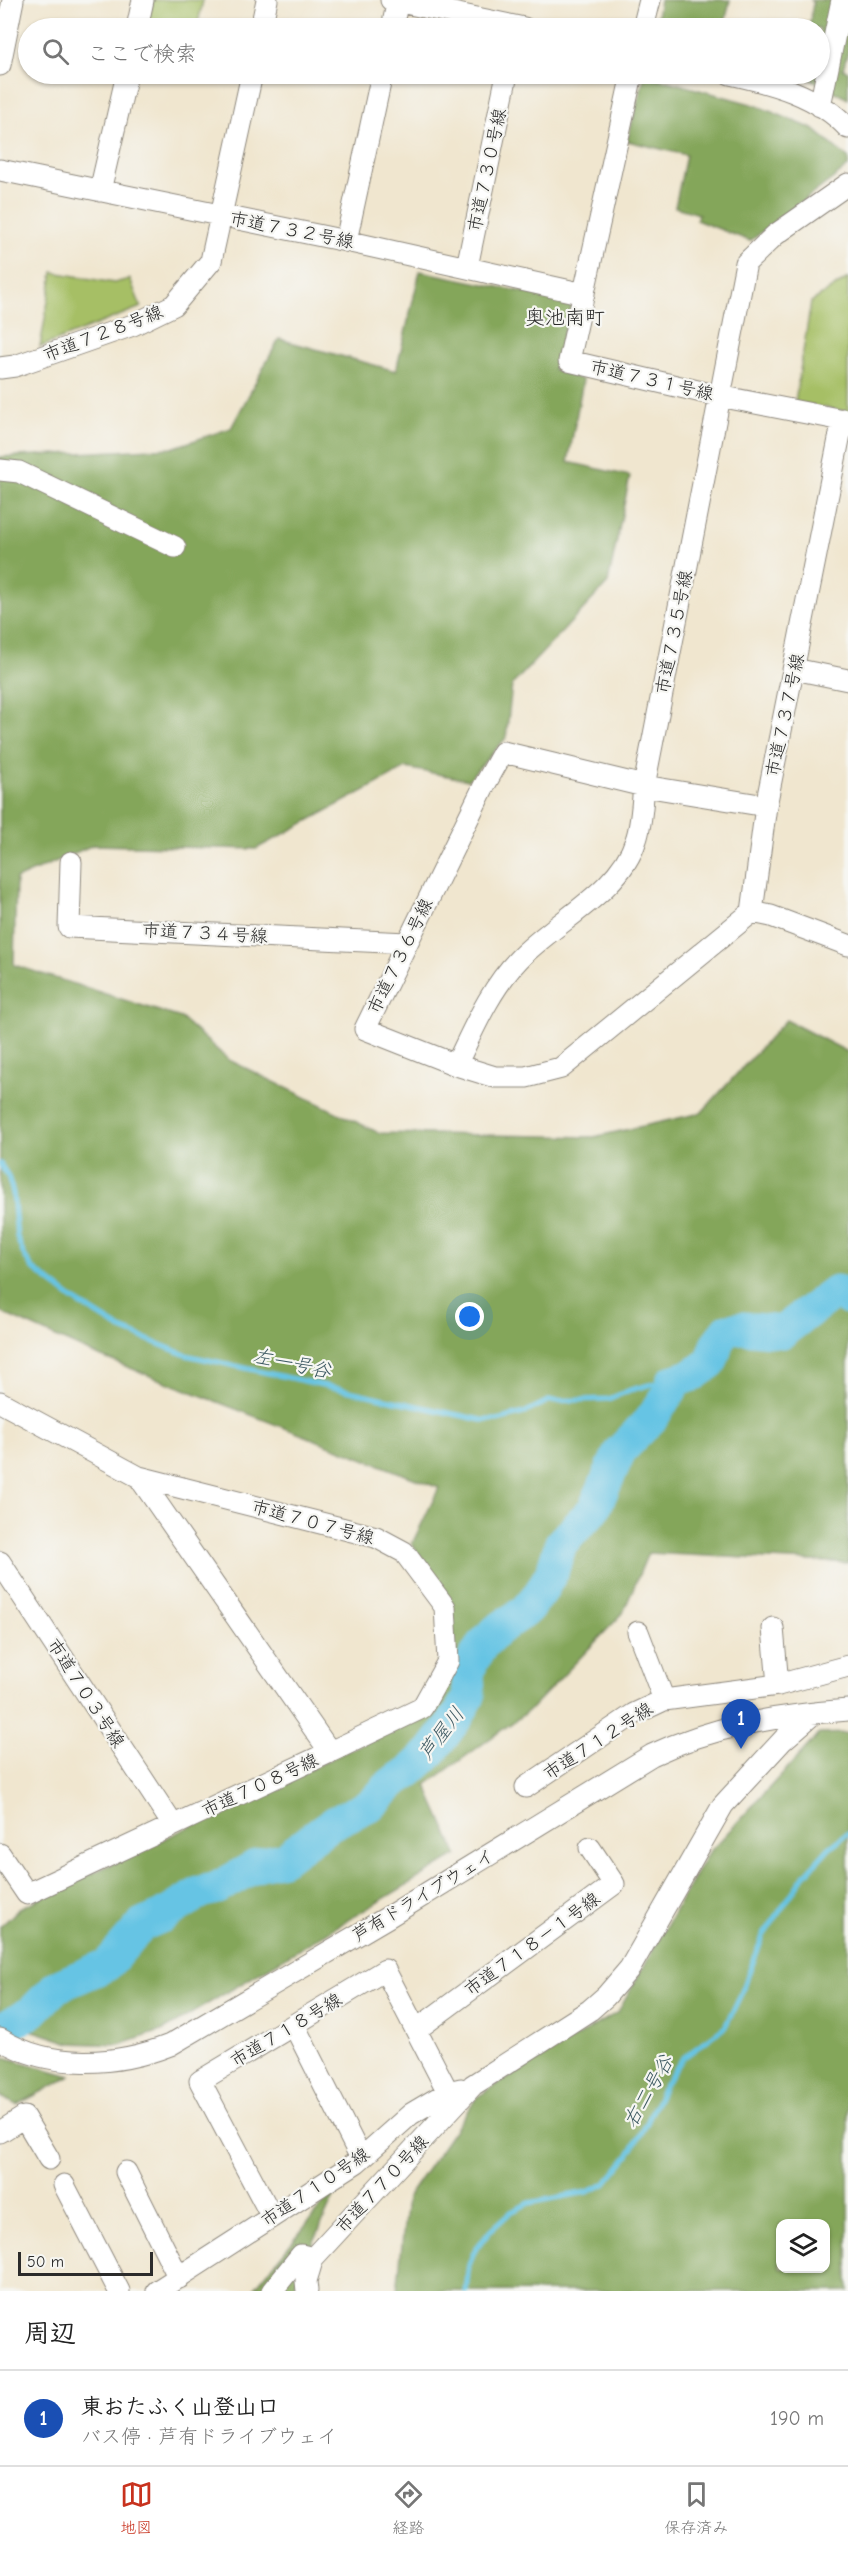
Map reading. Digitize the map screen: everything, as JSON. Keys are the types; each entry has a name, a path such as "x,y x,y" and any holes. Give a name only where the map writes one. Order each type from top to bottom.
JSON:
{"street":[{"path":"0,65 13,0"},
{"path":"139,18 143,0"},
{"path":"263,18 267,0"},
{"path":"393,18 396,0 475,18"},
{"path":"646,18 650,0"},
{"path":"830,58 842,0"},
{"path":"100,191 125,84"},
{"name":"市道７２８号線","path":"0,368 15,366 133,325 174,305 211,261 250,84"},
{"path":"346,241 380,84"},
{"name":"市道７３０号線","path":"467,267 505,84"},
{"name":"市道７３１号線","path":"630,84 569,361 719,396 845,420"},
{"path":"773,84 808,98 848,128"},
{"path":"820,106 825,84"},
{"name":"市道７３２号線","path":"0,170 346,241 584,294"},
{"name":"市道７３５号線","path":"456,1065 488,1000 518,960 548,932 613,882 636,841 644,786 746,263 775,235 848,184"},
{"name":"市道７３７号線","path":"752,912 766,806 845,420"},
{"path":"0,470 19,472 175,547"},
{"path":"794,669 848,680"},
{"name":"市道７３６号線","path":"752,912 561,1068 526,1077 495,1077 456,1065 365,1029 483,788 503,752 644,786 766,806"},
{"name":"市道７３４号線","path":"71,862 69,927 407,943"},
{"path":"752,912 771,916 848,945"},
{"name":"市道７０７号線","path":"0,1402 139,1477 376,1537 404,1552 445,1607 448,1661 422,1708 330,1752"},
{"name":"市道７０８号線","path":"0,1854 27,1893 330,1752 139,1477"},
{"name":"市道７０３号線","path":"0,1562 173,1825"},
{"path":"773,1628 778,1685"},
{"path":"639,1632 664,1700"},
{"name":"市道７１２号線","path":"526,1787 634,1714 664,1700 778,1685 848,1666"},
{"name":"芦有ドライブウェイ","path":"2,2041 23,2051 51,2058 90,2062 135,2057 162,2049 388,1917 652,1755 680,1742 727,1728 814,1713 848,1710"},
{"path":"473,2085 590,2010 606,1996 630,1968 723,1804 783,1740 814,1713"},
{"name":"市道７１８－１号線","path":"416,2030 614,1884 590,1848"},
{"name":"市道７１８号線","path":"272,2217 200,2081 385,1970 448,2092"},
{"path":"294,2025 361,2158"},
{"name":"市道７１０号線","path":"157,2291 361,2158 411,2114 448,2092 473,2085"},
{"name":"市道７７０号線","path":"313,2259 473,2085"},
{"path":"0,2132 24,2118 49,2158"},
{"path":"126,2172 179,2278"},
{"path":"63,2185 119,2291"},
{"path":"272,2291 301,2255 313,2259 306,2281 307,2291"}],"green space":[{"path":"153,0 203,0 199,18 148,18"},
{"path":"660,0 730,0 726,18 657,18"},
{"path":"811,0 848,0 848,51 843,69 848,71 848,99 820,84 830,84 830,18 811,18 813,3"},
{"path":"643,84 678,84 755,105 813,129 848,158 848,167 750,241 696,220 699,214 675,207 686,155 627,141"},
{"path":"420,271 573,302 553,369 583,380 568,462 630,476 608,583 512,685 506,738 468,780 406,768 256,849 93,845 16,879 14,965 181,1018 229,1060 379,1133 594,1137 701,1113 786,1020 848,1052 848,1563 648,1553 623,1613 531,1709 426,1785 457,1855 164,2030 119,2045 70,2043 22,2027 0,2013 0,1927 20,1908 429,1712 453,1605 412,1544 439,1488 94,1354 0,1312 0,457 172,448 231,428 279,339 396,371"},
{"path":"53,272 114,283 130,279 141,307 40,347"},
{"path":"848,278 848,412 795,402 811,302"},
{"path":"848,1733 848,2291 397,2291 407,2198 477,2097 618,2012 706,1856 819,1734"},
{"path":"0,2056 71,2076 17,2105 0,2097"},
{"path":"339,2185 292,2291 252,2291"}],"waterway":[{"name":"左一号谷","path":"0,1164 8,1176 13,1193 17,1237 32,1268 74,1300 121,1329 186,1355 481,1420 497,1420 524,1413 548,1401 609,1399 630,1390 664,1381 672,1382"},
{"name":"芦屋川","path":"0,2030 32,2012 56,1987 107,1965 142,1925 163,1916 201,1892 217,1888 259,1864 283,1859 331,1824 372,1804 392,1783 409,1772 431,1752 458,1716 469,1696 468,1675 472,1662 482,1645 497,1630 524,1612 540,1593 552,1572 561,1543 594,1509 620,1451 652,1418 671,1390 672,1382 693,1375 711,1362 718,1342 727,1330 742,1328 782,1332 836,1291 848,1299"},
{"name":"右二号谷","path":"466,2291 469,2264 474,2252 490,2231 511,2212 529,2203 587,2192 605,2184 628,2156 646,2125 665,2084 683,2058 725,2027 741,1994 763,1936 803,1877 829,1848 848,1833"}],"place":[{"name":"東おたふく山登山口","path":"741,1749"}],"district":[{"name":"奥池南町","path":"565,317"}]}
